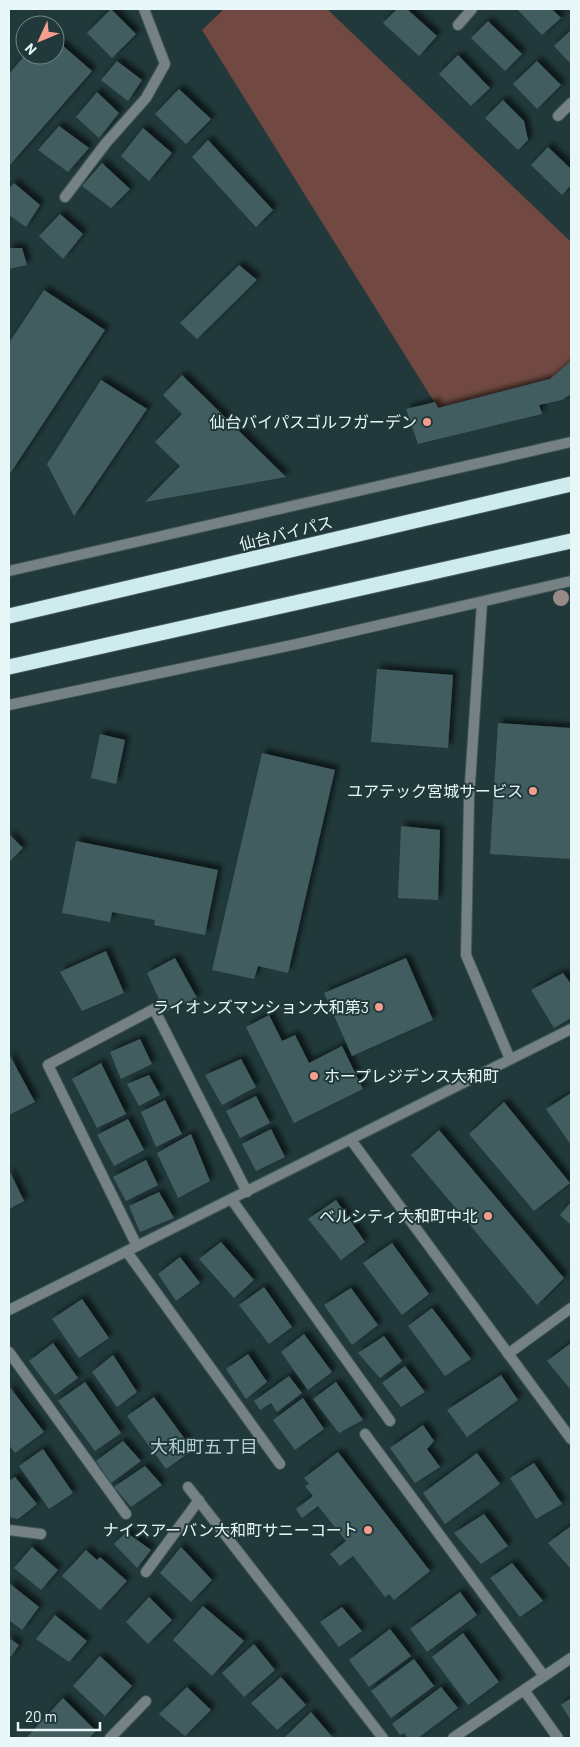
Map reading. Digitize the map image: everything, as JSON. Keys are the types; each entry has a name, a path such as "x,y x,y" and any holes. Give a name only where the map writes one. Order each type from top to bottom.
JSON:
{"highway":[{"name":"仙台バイパス","path":"9,616 571,484"},
{"path":"9,667 571,540"}],"street":[{"path":"65,197 106,143 146,98 165,64 144,9"},
{"path":"458,25 472,9"},
{"path":"558,116 571,103"},
{"path":"9,571 571,442"},
{"path":"9,705 571,581"},
{"path":"482,602 469,799 466,955 510,1059"},
{"path":"137,1246 48,1064 154,1009 247,1192"},
{"path":"9,1310 571,1030"},
{"path":"351,1140 571,1439"},
{"path":"232,1200 390,1421"},
{"path":"127,1252 280,1464"},
{"path":"508,1354 571,1308"},
{"path":"9,1352 126,1514"},
{"path":"365,1434 544,1676"},
{"path":"188,1487 200,1500 383,1738"},
{"path":"146,1572 200,1500"},
{"path":"9,1530 42,1534"},
{"path":"453,1738 571,1658"},
{"path":"524,1690 558,1738"},
{"path":"110,1738 146,1701"}],"shaded area":[{"path":"224,9 327,9 571,242 571,361 550,379 438,408 202,30"}],"building":[{"path":"111,9 136,34 112,58 87,33"},
{"path":"397,9 407,9 437,36 419,56 383,23"},
{"path":"517,9 552,9 561,18 542,35"},
{"path":"488,21 522,54 505,71 471,38"},
{"path":"571,30 571,64 554,46"},
{"path":"65,48 92,71 9,166 9,74 17,65 65,65"},
{"path":"458,55 490,88 471,106 439,74"},
{"path":"117,61 142,80 128,101 101,80"},
{"path":"537,61 561,85 537,109 513,84"},
{"path":"179,89 211,119 186,144 155,114"},
{"path":"97,92 119,113 99,138 76,117"},
{"path":"503,100 524,121 528,140 518,150 485,118"},
{"path":"59,126 89,148 68,172 38,150"},
{"path":"143,128 172,153 149,181 121,156"},
{"path":"208,140 273,210 256,227 192,157"},
{"path":"548,147 571,169 571,185 562,195 531,165"},
{"path":"102,163 130,189 111,208 82,186"},
{"path":"14,183 40,205 26,227 9,215 9,189"},
{"path":"60,214 83,234 63,259 39,236"},
{"path":"9,248 22,248 27,265 9,269"},
{"path":"239,265 257,280 197,339 180,323"},
{"path":"44,290 105,330 9,475 9,343"},
{"path":"571,361 571,394 562,400 539,405 542,414 418,444 406,409 435,402 438,408 550,379"},
{"path":"182,375 286,477 145,502 180,466 155,442 182,414 163,395"},
{"path":"101,380 147,409 74,516 47,464"},
{"path":"377,669 453,675 448,748 371,742"},
{"name":"ユアテック宮城サービス","path":"498,723 571,728 571,859 490,854"},
{"path":"100,734 125,740 116,784 91,778"},
{"path":"262,753 335,770 288,973 258,966 254,979 212,970"},
{"path":"401,826 440,830 438,900 398,898"},
{"path":"9,834 23,848 9,862"},
{"path":"76,841 218,870 205,935 154,925 155,920 112,912 110,922 62,913"},
{"path":"106,951 124,993 82,1011 60,972"},
{"path":"175,958 197,998 165,1012 147,973"},
{"name":"ライオンズマンション大和第3","path":"406,958 433,1020 352,1056 324,993"},
{"path":"563,973 571,984 571,1018 554,1028 531,990"},
{"name":"ホープレジデンス大和町","path":"269,1015 282,1041 295,1035 309,1063 342,1046 363,1089 294,1123 246,1027"},
{"path":"140,1039 152,1064 121,1079 110,1052"},
{"path":"9,1054 35,1102 9,1115"},
{"path":"241,1059 256,1087 222,1105 205,1075"},
{"path":"101,1063 126,1114 97,1128 72,1079"},
{"path":"149,1075 160,1095 139,1106 127,1084"},
{"path":"571,1093 571,1145 546,1109"},
{"path":"256,1096 270,1123 240,1138 226,1111"},
{"path":"165,1100 182,1134 156,1147 141,1112"},
{"path":"504,1102 570,1183 534,1211 469,1134"},
{"path":"128,1119 144,1150 114,1166 97,1135"},
{"path":"271,1129 285,1157 256,1171 242,1144"},
{"name":"ベルシティ大和町中北","path":"439,1130 564,1278 537,1305 411,1155"},
{"path":"191,1134 210,1181 178,1198 157,1153"},
{"path":"146,1160 158,1185 126,1201 113,1177"},
{"path":"9,1170 24,1201 9,1209"},
{"path":"159,1192 174,1218 140,1232 129,1206"},
{"path":"336,1200 365,1242 341,1260 308,1219"},
{"path":"571,1202 571,1225 560,1215"},
{"path":"221,1242 254,1280 234,1298 199,1259"},
{"path":"392,1243 429,1294 402,1315 363,1263"},
{"path":"180,1257 200,1283 176,1301 158,1274"},
{"path":"264,1287 292,1327 269,1344 239,1305"},
{"path":"351,1288 378,1325 352,1345 324,1305"},
{"path":"82,1299 109,1338 79,1358 52,1319"},
{"path":"432,1308 471,1359 445,1376 408,1326"},
{"path":"304,1334 332,1372 308,1390 281,1352"},
{"path":"384,1336 402,1361 380,1378 358,1353"},
{"path":"53,1343 78,1378 55,1395 29,1361"},
{"path":"571,1343 571,1390 547,1361"},
{"path":"248,1354 267,1382 246,1399 226,1369"},
{"path":"113,1355 137,1392 117,1407 92,1372"},
{"path":"405,1366 425,1392 401,1407 382,1383"},
{"path":"501,1375 518,1400 467,1437 447,1410"},
{"path":"289,1376 302,1393 277,1412 271,1403 260,1410 254,1401"},
{"path":"85,1382 121,1433 95,1451 58,1401"},
{"path":"336,1382 363,1420 339,1433 313,1399"},
{"path":"9,1386 44,1432 15,1453 9,1445"},
{"path":"154,1397 193,1450 166,1469 127,1416"},
{"path":"303,1398 324,1429 295,1450 273,1420"},
{"path":"423,1425 434,1441 427,1449 440,1467 415,1483 390,1448"},
{"path":"123,1441 141,1461 111,1483 96,1461"},
{"path":"43,1449 73,1493 49,1509 19,1466"},
{"name":"ナイスアーバン大和町サニーコート","path":"338,1452 430,1571 394,1600 389,1594 385,1597 353,1556 340,1566 330,1554 346,1541 318,1506 302,1518 296,1509 313,1496 305,1486 309,1484 304,1478"},
{"path":"477,1453 500,1484 445,1524 423,1493"},
{"path":"534,1463 562,1504 536,1519 510,1478"},
{"path":"145,1466 162,1485 131,1507 114,1487"},
{"path":"15,1477 37,1504 18,1519 9,1517 9,1481"},
{"path":"484,1514 508,1546 481,1564 454,1533"},
{"path":"571,1526 571,1569 548,1543"},
{"path":"126,1532 151,1550 137,1568 114,1544"},
{"path":"32,1547 58,1570 41,1590 14,1568"},
{"path":"181,1547 212,1580 191,1602 160,1573"},
{"path":"86,1550 97,1560 100,1557 127,1581 100,1610 62,1576"},
{"path":"512,1563 543,1601 520,1617 490,1578"},
{"path":"9,1583 39,1607 22,1630 9,1620"},
{"path":"460,1592 477,1615 427,1652 410,1629"},
{"path":"149,1597 172,1620 148,1644 126,1622"},
{"path":"203,1606 244,1641 212,1676 173,1640"},
{"path":"342,1607 362,1631 339,1647 320,1622"},
{"path":"55,1615 87,1641 69,1662 36,1639"},
{"path":"390,1629 411,1656 369,1687 349,1660"},
{"path":"463,1633 499,1682 468,1705 432,1657"},
{"path":"9,1638 19,1645 9,1659"},
{"path":"254,1644 275,1670 244,1697 222,1673"},
{"path":"100,1656 132,1686 105,1716 73,1686"},
{"path":"414,1659 434,1686 391,1718 371,1691"},
{"path":"281,1677 306,1705 277,1730 251,1703"},
{"path":"187,1687 211,1710 185,1736 159,1714"},
{"path":"441,1687 458,1708 418,1738 408,1738 404,1733 400,1735 392,1724"},
{"path":"63,1698 96,1731 89,1738 26,1738"},
{"path":"571,1698 571,1720 561,1705"},
{"path":"311,1712 333,1738 285,1737"}],"place":[{"name":"仙台バイパスゴルフガーデン","path":"427,422"},
{"name":"ユアテック宮城サービス","path":"533,791"},
{"name":"ライオンズマンション大和第3","path":"379,1007"},
{"name":"ホープレジデンス大和町","path":"314,1076"},
{"name":"ベルシティ大和町中北","path":"488,1216"},
{"name":"ナイスアーバン大和町サニーコート","path":"368,1530"}],"district":[{"name":"大和町五丁目","path":"204,1447"}]}
